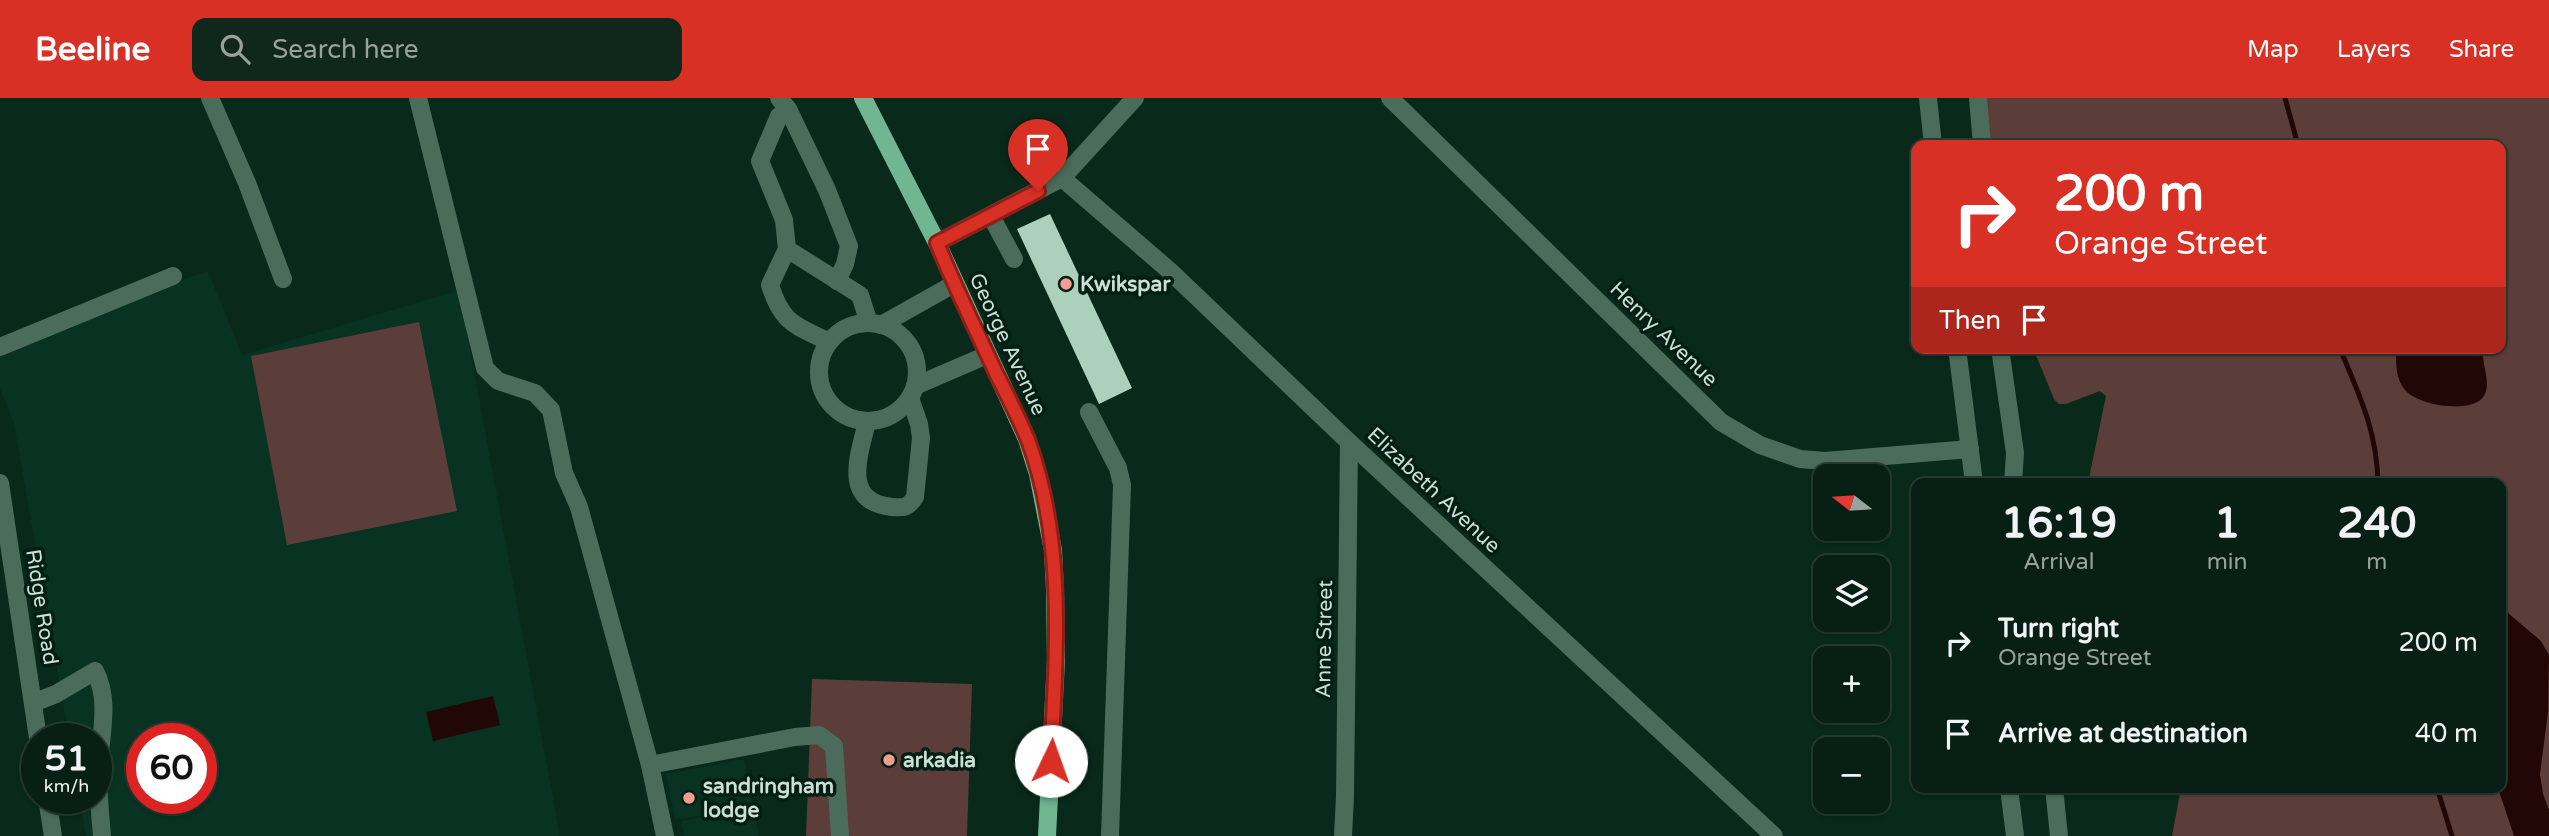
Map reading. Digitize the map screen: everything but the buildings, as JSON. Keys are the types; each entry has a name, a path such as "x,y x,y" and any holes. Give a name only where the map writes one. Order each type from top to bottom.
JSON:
{"main road":[{"name":"George Avenue","path":"863,98 937,243 1027,439 1038,474 1053,550 1056,660 1047,836"}],"street":[{"path":"210,98 247,183 283,279"},
{"path":"418,98 485,368 498,381 535,393 551,410 564,473 579,506 650,765 665,836"},
{"path":"937,243 1062,178 1135,98"},
{"name":"Henry Avenue","path":"1390,98 1693,396 1721,422 1737,432 1777,452 1800,459 1825,461 1970,449"},
{"path":"1928,98 1932,140"},
{"path":"1978,98 1982,140"},
{"path":"783,104 760,161 784,220 786,249 770,285 776,303 788,322 829,342"},
{"path":"783,104 827,190 849,246 845,264 836,281"},
{"name":"Elizabeth Avenue","path":"1062,178 1171,272 1349,442 1774,836"},
{"name":"George Avenue","path":"991,216 1014,259"},
{"path":"786,249 860,295 875,324 904,338 911,348 916,360 913,392 921,438 915,497 909,506 881,506 862,493 856,476 867,422"},
{"path":"0,346 173,276"},
{"path":"954,284 875,324 844,329 829,342 820,359 819,372 825,397 843,415 867,422 892,416 902,408 913,392 987,355"},
{"path":"1958,354 1973,478"},
{"path":"2001,354 2015,453 2013,478"},
{"path":"1089,412 1118,468 1122,485 1110,836"},
{"name":"Anne Street","path":"1343,836 1349,442"},
{"name":"Ridge Road","path":"0,483 36,723"},
{"path":"33,703 95,671 101,682 104,718 99,764 102,836"},
{"path":"650,765 795,737 819,735 834,746 840,836"},
{"path":"2010,793 2015,836"},
{"path":"2055,793 2059,836"},
{"path":"50,814 53,836"}],"shaded area":[{"path":"1984,98 2549,98 2549,836 2172,836 2180,793 2506,793 2506,478 2089,478 2106,396 2100,391 2066,404 2059,404 2054,399 2035,354 2506,354 2506,140 1988,140"},
{"path":"208,271 242,355 459,290 560,836 86,836 82,814 112,814 112,723 66,723 14,424 0,388 0,341"},
{"path":"419,322 457,511 287,545 251,356"},
{"path":"2396,354 2483,354 2486,391 2478,402 2468,405 2432,404 2405,390 2397,370"},
{"path":"2506,611 2541,641 2549,655 2548,712 2540,774 2549,810 2549,836 2514,836 2500,793 2506,793"},
{"name":"arkadia","path":"812,679 972,684 967,836 806,836"},
{"path":"493,696 500,725 433,741 426,712"},
{"name":"sandringham lodge","path":"744,759 759,836 684,836 681,821 718,814 715,797 700,800 703,815 675,820 666,774"}],"waterway":[{"path":"2285,98 2297,140"},
{"path":"2343,354 2371,433 2378,478"},
{"path":"2439,793 2452,836"}],"place":[{"name":"Kwikspar","path":"1066,284"},
{"name":"arkadia","path":"889,760"},
{"name":"sandringham lodge","path":"689,798"}],"route":[{"path":"1038,191 937,243 1027,439 1048,515 1053,550 1056,660 1051,761"}]}
